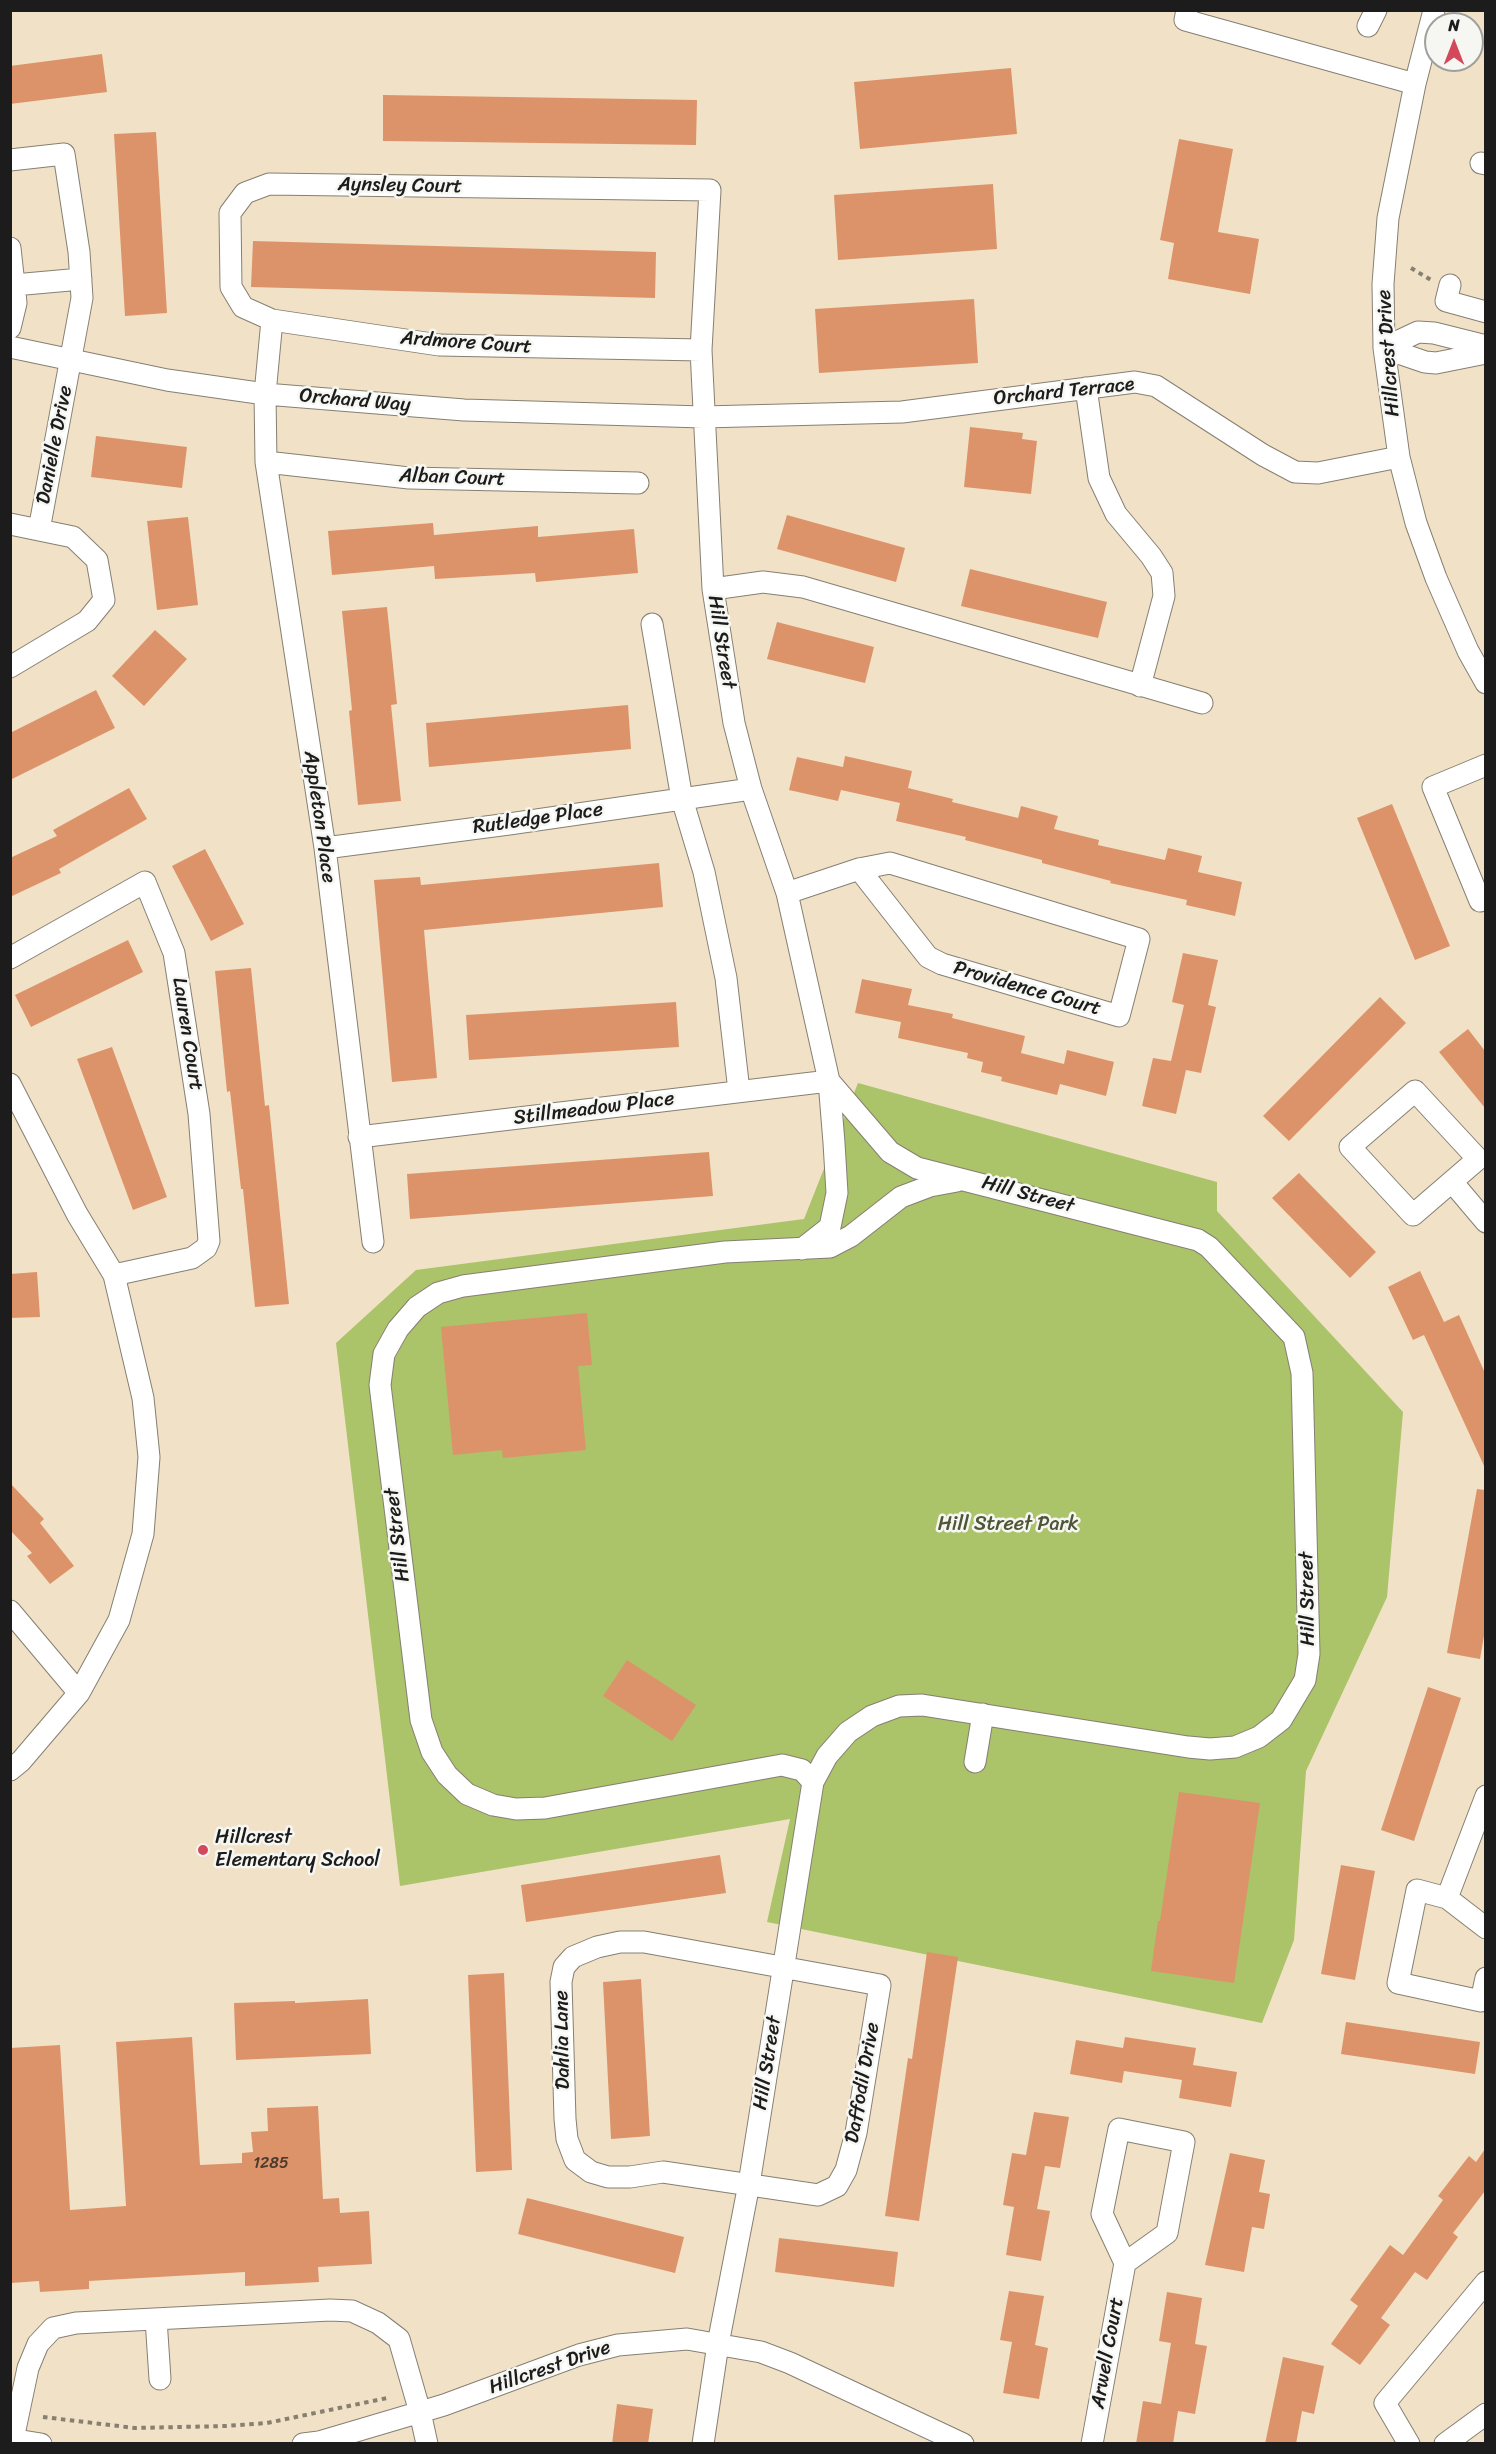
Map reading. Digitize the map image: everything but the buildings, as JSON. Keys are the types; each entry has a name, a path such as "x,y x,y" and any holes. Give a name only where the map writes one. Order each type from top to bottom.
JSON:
{"street":[{"path":"1187,10 1185,20 1415,84"},
{"name":"Hillcrest Drive","path":"1434,10 1415,84 1388,218 1383,284 1384,348 1399,456 1416,523 1436,578 1468,651 1485,683"},
{"name":"Danielle Drive","path":"10,160 64,154 81,279 82,298 39,530"},
{"name":"Aynsley Court","path":"272,320 243,307 231,287 230,213 244,193 269,184 710,190"},
{"name":"Hill Street","path":"710,190 701,350 713,589 734,723 752,789 787,893 829,1081 837,1193 830,1227 802,1249"},
{"path":"10,248 16,303 10,328"},
{"path":"14,285 81,279"},
{"path":"1442,284 1446,302 1485,312"},
{"path":"265,394 272,320"},
{"name":"Ardmore Court","path":"272,320 439,345 701,350"},
{"path":"1384,348 1418,332 1434,333 1485,346"},
{"name":"Orchard Way","path":"10,347 167,380 265,394 464,410 703,417"},
{"path":"1384,348 1425,362 1436,363 1485,353"},
{"name":"Orchard Terrace","path":"703,417 902,412 1135,382 1156,386 1263,455 1295,472 1318,473 1399,456"},
{"path":"1086,388 1099,478 1116,514 1161,573 1164,596 1140,686"},
{"name":"Appleton Place","path":"265,394 266,462 325,848 373,1242"},
{"name":"Alban Court","path":"266,462 409,478 638,483"},
{"name":"Danielle Drive","path":"10,524 73,537 97,560 104,600 87,621 10,667"},
{"path":"713,589 763,582 803,587 1202,704"},
{"path":"652,624 682,799 704,872 726,978 739,1091"},
{"path":"1484,770 1433,787 1480,901 1485,896"},
{"name":"Rutledge Place","path":"325,848 752,789"},
{"name":"Providence Court","path":"787,893 858,869 890,863 1139,939 1119,1016 942,964 928,957 858,869"},
{"name":"Lauren Court","path":"10,958 146,882 174,953 199,1114 209,1241 206,1248 192,1258 114,1275"},
{"name":"Hill Street","path":"703,2444 718,2344 749,2184 813,1782 827,1756 848,1732 872,1716 899,1706 922,1705 1210,1749 1235,1747 1260,1737 1281,1720 1305,1680 1309,1654 1302,1373 1294,1337 1209,1247 1198,1240 917,1168 890,1152 829,1081"},
{"name":"Stillmeadow Place","path":"359,1137 829,1081"},
{"path":"10,1084 78,1214 114,1275 144,1410 149,1457 143,1534 119,1620 79,1693 21,1761 10,1770"},
{"path":"1415,1091 1478,1159 1453,1183 1413,1215 1350,1147 1415,1091"},
{"name":"Hill Street","path":"813,1782 802,1770 782,1765 545,1808 516,1809 493,1805 467,1794 442,1767 432,1752 421,1720 380,1385 384,1354 398,1329 417,1307 438,1293 463,1286 725,1252 830,1247 851,1236 901,1197 930,1186 965,1179"},
{"path":"1453,1183 1485,1222"},
{"path":"10,1611 79,1693"},
{"path":"975,1762 983,1714"},
{"path":"1447,1898 1485,1796"},
{"path":"1485,1928 1447,1898 1417,1890 1398,1983 1481,2001 1485,1978"},
{"name":"Dahlia Lane","path":"749,2184 663,2172 630,2177 608,2177 591,2172 575,2160 567,2139 565,2119 561,1982 564,1967 573,1957 597,1947 620,1942 644,1942 783,1966"},
{"name":"Daffodil Drive","path":"749,2184 818,2195 837,2186 846,2170 856,2133 880,1985 783,1966"},
{"path":"1119,2129 1184,2142 1167,2233 1125,2263 1102,2214 1119,2129"},
{"name":"Arwell Court","path":"1092,2444 1125,2263"},
{"path":"1409,2444 1385,2403 1485,2282"},
{"path":"41,2444 12,2441 28,2368 38,2344 53,2328 76,2323 352,2311 378,2323 399,2339 427,2444"},
{"path":"156,2319 159,2379"},
{"name":"Hillcrest Drive","path":"303,2444 319,2442 420,2412 579,2355 618,2345 687,2339 761,2352 790,2363 963,2444"},
{"path":"1445,2444 1485,2414"}],"path":[{"path":"1411,268 1442,284"},
{"path":"43,2417 135,2428 226,2426 267,2423 387,2398"}],"green space":[{"name":"Hill Street Park","path":"858,1083 1217,1182 1217,1211 1403,1412 1387,1597 1306,1771 1294,1940 1262,2023 767,1922 790,1819 400,1886 336,1343 416,1270 804,1219"}],"place":[{"name":"Hillcrest Elementary School","path":"203,1850"}]}
